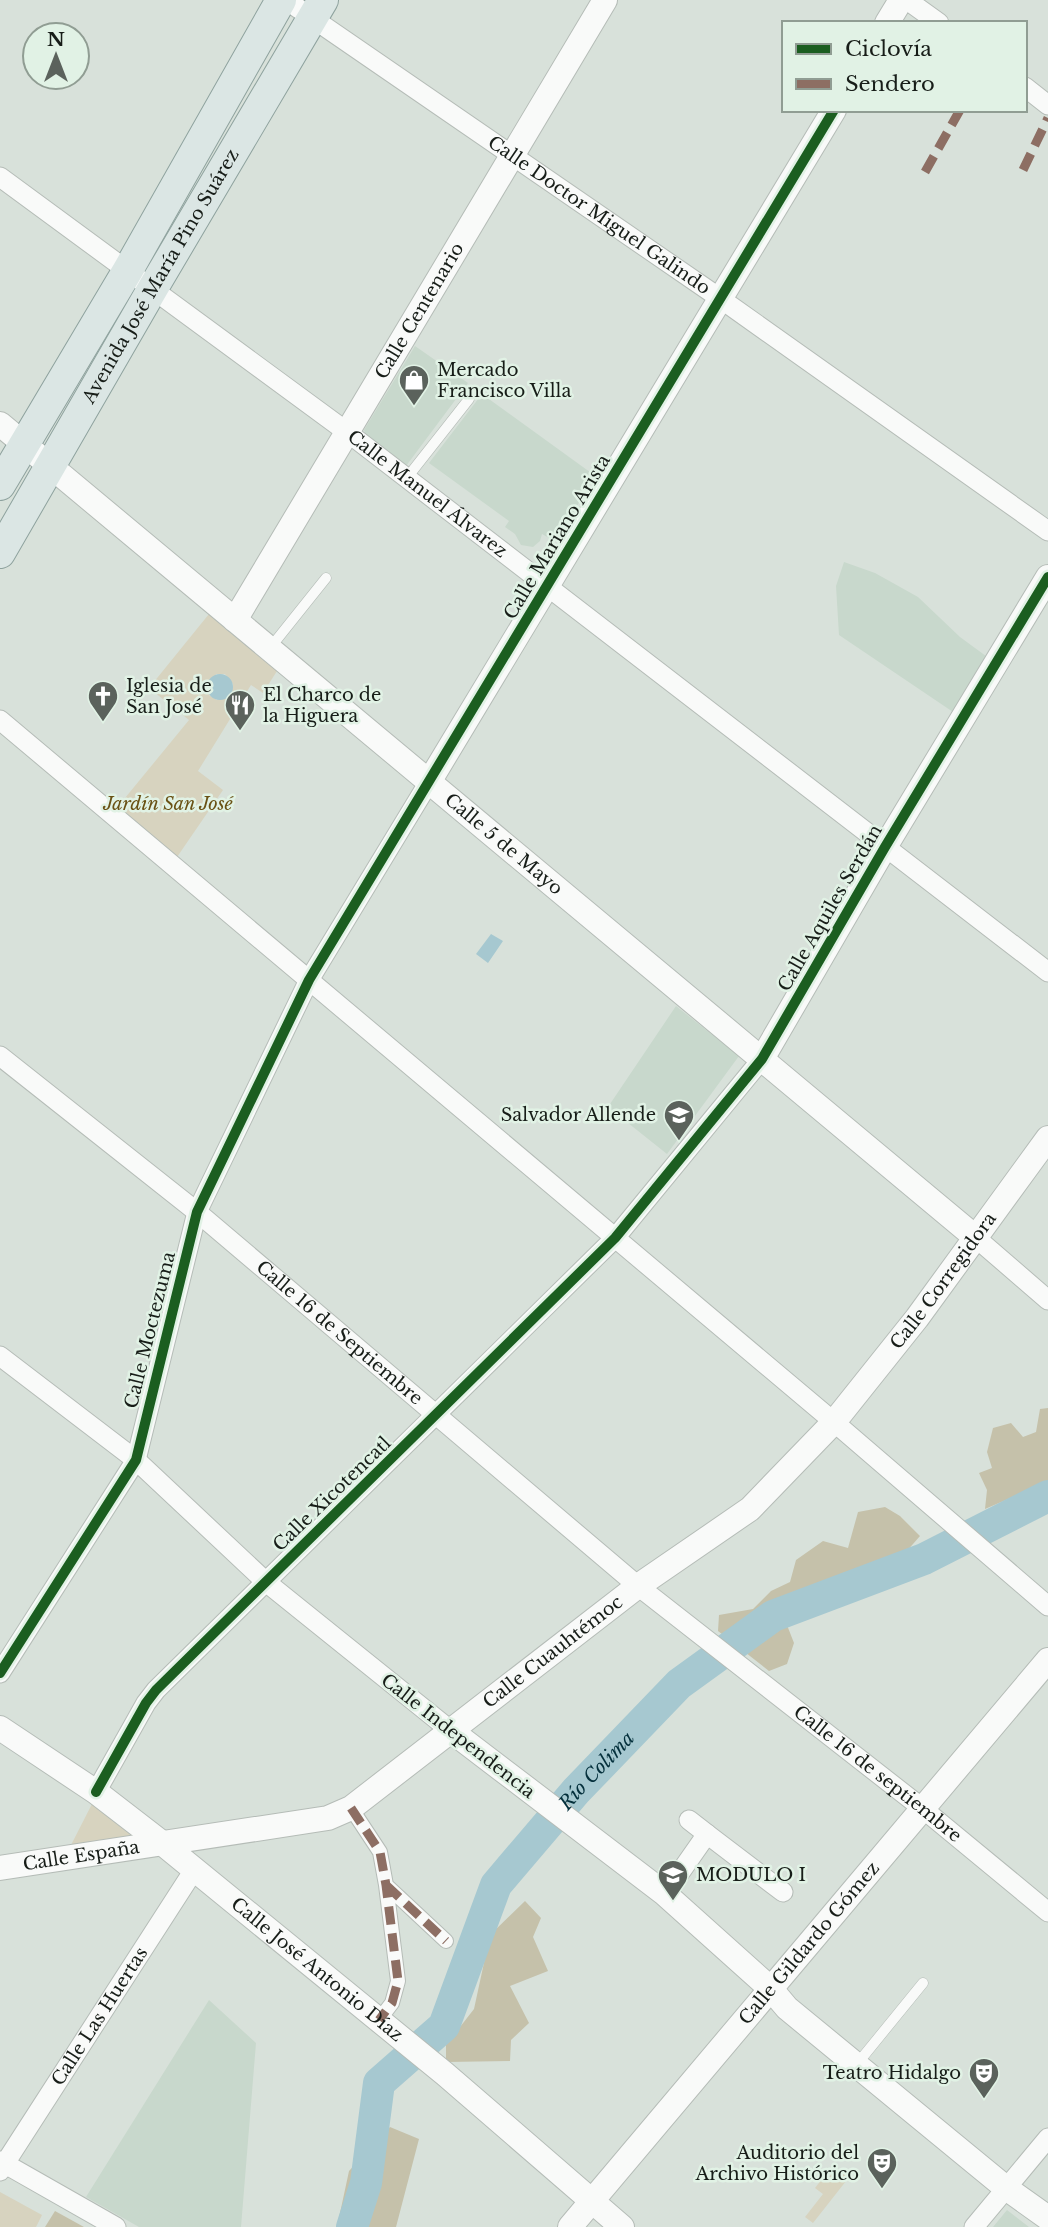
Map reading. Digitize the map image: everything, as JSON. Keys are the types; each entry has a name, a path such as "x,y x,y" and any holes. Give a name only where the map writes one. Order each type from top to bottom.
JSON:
{"main road":[{"name":"Avenida José María Pino Suárez","path":"0,485 128,270 283,0"},
{"name":"Avenida José María Pino Suárez","path":"0,553 49,465 318,10"}],"street":[{"name":"Calle Doctor Miguel Galindo","path":"283,0 318,10 513,155 1048,531"},
{"name":"Calle Centenario","path":"235,620 605,0"},
{"path":"888,21 901,0"},
{"path":"907,0 936,21"},
{"path":"1027,89 1048,105"},
{"name":"Calle Mariano Arista","path":"309,980 833,112"},
{"name":"Calle Manuel Álvarez","path":"0,177 347,432 1048,972"},
{"name":"Calle 5 de Mayo","path":"0,424 975,1237"},
{"name":"Calle Aquiles Serdán","path":"615,1238 762,1059 885,847 1048,577"},
{"path":"0,720 835,1422 1048,1605"},
{"name":"Calle Moctezuma","path":"0,1674 135,1460 197,1212 309,980"},
{"name":"Calle 16 de Septiembre","path":"0,1056 197,1212 705,1640"},
{"name":"Calle Corregidora","path":"835,1422 917,1318 1048,1138"},
{"path":"975,1237 1048,1300"},
{"name":"Calle Xicotencatl","path":"96,1791 156,1690 615,1238"},
{"name":"Calle Independencia","path":"0,1356 135,1460 266,1582 450,1730 665,1895 771,1989 787,2008 1006,2188 1048,2218"},
{"name":"Calle Cuauhtémoc","path":"162,1843 328,1818 351,1808 638,1586 750,1509 835,1422"},
{"name":"Calle 16 de septiembre","path":"705,1640 922,1808 1048,1912"},
{"name":"Calle Gildardo Gómez","path":"570,2227 590,2200 1048,1660"},
{"name":"Calle José Antonio Díaz","path":"0,1728 96,1791 162,1843 445,2074 622,2227"},
{"path":"351,1808 380,1852 386,1885 398,1981 384,2024"},
{"path":"689,1820 783,1892"},
{"path":"665,1895 707,1834"},
{"name":"Calle España","path":"0,1868 162,1843"},
{"name":"Calle Las Huertas","path":"1,2165 194,1870"},
{"path":"386,1885 446,1941"},
{"path":"974,2227 1048,2138"},
{"path":"1,2165 116,2227"}],"lane":[{"path":"406,479 469,399"},
{"path":"269,649 326,578"},
{"path":"856,2065 923,1983"}],"shaded area":[{"name":"Mercado Francisco Villa","path":"415,346 468,383 406,466 366,436 364,430"},
{"path":"482,394 594,475 558,537 551,539 542,534 540,541 533,547 521,545 515,534 505,527 509,521 429,463"},
{"path":"844,562 875,573 918,597 960,637 990,659 956,714 839,635 836,586"},
{"path":"676,1006 739,1056 667,1154 608,1107"},
{"path":"1048,1408 1048,1482 985,1509 987,1490 979,1473 992,1468 987,1452 993,1428 1011,1423 1023,1437 1036,1432 1040,1409"},
{"path":"885,1507 900,1516 920,1536 899,1560 865,1588 823,1592 809,1611 785,1620 794,1643 787,1664 769,1671 718,1631 719,1615 753,1609 771,1591 790,1582 796,1560 823,1541 848,1548 858,1512"},
{"path":"525,1901 541,1918 533,1937 548,1971 510,1986 529,2023 511,2040 510,2061 446,2062 446,2045 474,2009 490,1935"},
{"path":"209,2000 256,2043 241,2227 139,2227 86,2197"},
{"path":"390,2127 419,2139 396,2227 337,2227 349,2171"},
{"path":"1007,2210 1029,2227 993,2227"},
{"path":"55,2211 84,2227 45,2227"}],"green space":[{"name":"Jardín San José","path":"209,614 277,671 263,693 251,685 198,771 223,790 175,860 116,809 189,720 149,688","holes":["216,674 225,674 233,684 231,693 217,700 209,695"]},
{"path":"93,1802 142,1835 70,1847"},
{"path":"834,2171 839,2175 843,2171 850,2176 813,2223 805,2217 823,2194 815,2188 822,2179 826,2181"},
{"path":"0,2192 42,2215 36,2227 0,2227"}],"water":[{"path":"220,674 229,678 233,687 229,696 220,700 211,696 207,687 211,678"},
{"path":"491,934 503,941 488,963 476,954"}],"waterway":[{"name":"Río Colima","path":"352,2227 366,2183 379,2083 444,2026 496,1885 576,1791 679,1684 773,1616 924,1559 1048,1496"}],"marked path":[{"path":"925,172 959,112"},
{"path":"1023,170 1048,118"},
{"path":"351,1808 380,1852 386,1885 398,1981 392,2003 379,2020"},
{"path":"386,1885 446,1941"}],"cycle path":[{"path":"0,1673 136,1460 197,1212 309,980 833,112"},
{"path":"96,1792 156,1690 615,1238 762,1059 885,847 1048,577"}],"place":[{"name":"Mercado Francisco Villa","path":"414,407"},
{"name":"Iglesia de San José","path":"103,723"},
{"name":"El Charco de la Higuera","path":"240,732"},
{"name":"Salvador Allende","path":"679,1142"},
{"name":"MODULO I","path":"673,1902"},
{"name":"Teatro Hidalgo","path":"984,2100"},
{"name":"Auditorio del Archivo Histórico","path":"882,2190"}]}
